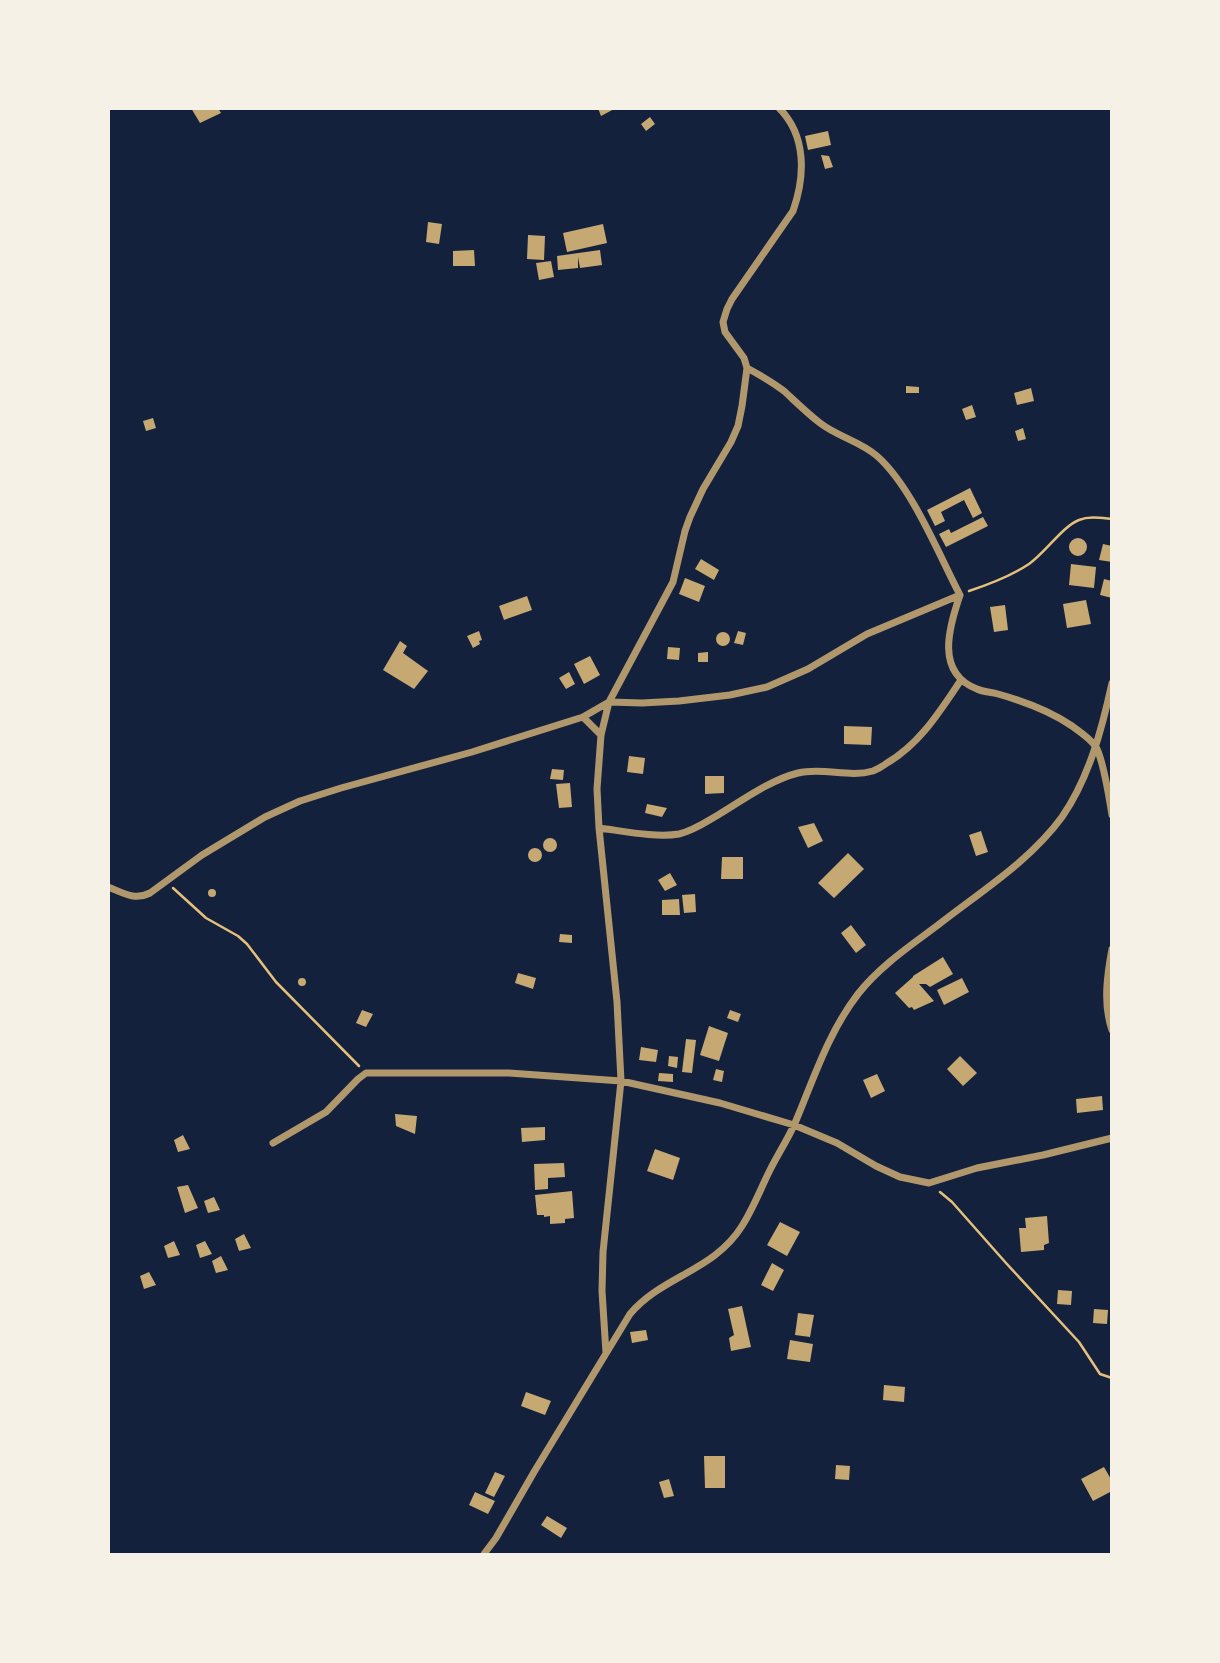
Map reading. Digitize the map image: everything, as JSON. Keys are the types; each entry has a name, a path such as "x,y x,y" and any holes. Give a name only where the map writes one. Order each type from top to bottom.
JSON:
{"street":[{"path":"606,1353 602,1291 603,1252 621,1081 617,1002 599,828 597,789 601,735 609,702 670,588 690,517 738,426 747,369 744,358 725,332 723,322 732,299 793,211 802,173 799,142 787,116 779,108"},
{"path":"747,369 768,380 824,426 863,446 887,466 904,488 960,595 948,640 950,662 961,680 976,689 1016,700 1059,717 1096,746 1111,815"},
{"path":"108,887 141,898 202,855 300,801 583,717 609,702 679,701 767,687 808,669 867,634 960,595"},
{"path":"599,828 656,835 680,834 699,826 778,780 799,773 874,771 917,740 961,680"},
{"path":"484,1555 630,1314 656,1289 710,1260 729,1244 741,1227 794,1125 831,1037 843,1014 860,992 885,966 1035,848 1062,817 1096,746 1111,683"},
{"path":"583,717 601,735"},
{"path":"1111,949 1106,999 1111,1030"},
{"path":"273,1143 326,1112 366,1073 509,1073 621,1081 720,1103 794,1125 837,1143 900,1177 929,1183 977,1168 1111,1138"}],"path":[{"path":"960,595 1018,571 1044,552 1069,526 1079,520 1094,517 1111,519"},
{"path":"166,881 206,918 247,944 276,982 366,1073"},
{"path":"929,1183 952,1202 1079,1342 1100,1374 1111,1378"}],"building":[{"path":"191,108 218,108 221,113 200,123"},
{"path":"598,108 616,108 601,116"},
{"path":"650,117 655,124 646,131 641,124"},
{"path":"828,131 831,145 808,150 805,136"},
{"path":"821,155 829,156 833,167 825,169"},
{"path":"428,222 442,224 439,244 426,242"},
{"path":"603,224 607,243 567,252 563,233"},
{"path":"528,235 545,236 544,260 527,259"},
{"path":"474,250 475,266 453,266 453,251"},
{"path":"600,250 602,265 580,268 578,257 578,268 558,270 557,256"},
{"path":"551,261 554,277 539,280 536,263"},
{"path":"906,386 919,387 919,393 906,393"},
{"path":"1031,388 1034,401 1017,405 1014,393"},
{"path":"972,405 976,417 966,420 962,409"},
{"path":"153,418 156,428 146,431 143,421"},
{"path":"1023,428 1026,439 1018,441 1015,431"},
{"path":"970,488 982,513 973,518 964,500 941,512 945,521 935,526 927,510"},
{"path":"983,517 988,526 946,547 939,534 949,529 951,533"},
{"path":"1078,538 1084,541 1087,547 1084,553 1078,556 1072,553 1069,547 1072,541"},
{"path":"1103,544 1112,546 1112,562 1099,560"},
{"path":"701,559 719,570 714,580 695,569"},
{"path":"1071,564 1096,567 1094,588 1069,585"},
{"path":"685,578 705,586 699,602 679,594"},
{"path":"1104,579 1112,581 1112,598 1100,595"},
{"path":"527,596 532,610 504,620 499,606"},
{"path":"1086,600 1091,624 1067,628 1063,604"},
{"path":"1005,605 1008,630 994,632 990,607"},
{"path":"479,631 482,640 473,648 467,636"},
{"path":"738,631 746,633 743,645 734,643"},
{"path":"720,632 726,632 730,639 726,646 720,646 716,642 716,636"},
{"path":"400,641 407,646 403,653 428,671 414,689 383,670"},
{"path":"668,647 680,648 679,660 667,659"},
{"path":"708,652 708,662 698,662 698,653"},
{"path":"590,656 600,675 584,684 574,664"},
{"path":"569,672 575,684 566,689 559,678"},
{"path":"844,726 872,727 871,745 844,744"},
{"path":"629,756 645,758 643,774 627,772"},
{"path":"552,769 564,770 563,780 550,779"},
{"path":"705,776 724,776 724,793 705,794"},
{"path":"570,783 572,807 559,808 556,784"},
{"path":"647,804 667,808 662,817 645,813"},
{"path":"814,823 823,841 808,848 798,827"},
{"path":"981,831 988,852 976,856 969,835"},
{"path":"550,838 555,840 555,850 550,852 545,850 543,845 545,840"},
{"path":"532,848 538,848 542,855 538,862 532,862 528,858 528,852"},
{"path":"848,853 864,869 834,898 818,883"},
{"path":"722,857 743,857 743,879 721,879"},
{"path":"670,873 677,885 665,891 658,880"},
{"path":"212,889 216,893 212,897 208,893"},
{"path":"695,894 696,912 684,913 682,895"},
{"path":"679,899 680,915 662,915 662,900"},
{"path":"851,925 866,945 856,953 841,933"},
{"path":"560,934 572,935 572,943 559,942"},
{"path":"943,957 953,974 930,987 919,984 934,1001 914,1010 909,1008 895,993 913,976"},
{"path":"518,973 536,978 533,989 515,983"},
{"path":"302,978 306,982 302,986 298,982"},
{"path":"962,978 969,992 944,1005 937,990"},
{"path":"362,1010 373,1014 366,1027 356,1023"},
{"path":"730,1010 741,1014 738,1022 727,1018"},
{"path":"709,1026 728,1033 719,1061 700,1055"},
{"path":"686,1039 696,1040 692,1073 682,1072"},
{"path":"641,1047 658,1050 656,1062 639,1060"},
{"path":"669,1056 678,1057 677,1068 668,1066"},
{"path":"960,1056 977,1073 963,1086 947,1069"},
{"path":"716,1069 724,1071 722,1082 713,1080"},
{"path":"659,1073 673,1074 673,1082 658,1081"},
{"path":"877,1074 885,1091 871,1098 863,1080"},
{"path":"1102,1096 1103,1110 1077,1113 1076,1099"},
{"path":"395,1114 417,1116 415,1134 396,1126"},
{"path":"545,1127 545,1140 522,1142 521,1128"},
{"path":"183,1135 190,1149 178,1152 174,1140"},
{"path":"655,1149 680,1158 673,1180 647,1171"},
{"path":"564,1163 565,1177 548,1178 548,1189 535,1190 534,1164"},
{"path":"188,1185 198,1208 185,1213 177,1187"},
{"path":"572,1191 574,1218 565,1219 565,1223 550,1224 550,1216 537,1215 535,1195"},
{"path":"214,1197 220,1210 208,1213 204,1201"},
{"path":"1047,1216 1049,1243 1044,1245 1044,1250 1021,1252 1019,1228 1026,1228 1025,1218"},
{"path":"780,1222 800,1232 787,1256 767,1245"},
{"path":"244,1234 251,1248 239,1251 235,1239"},
{"path":"174,1241 180,1255 168,1258 164,1246"},
{"path":"205,1241 212,1254 200,1258 196,1245"},
{"path":"221,1256 228,1270 216,1273 212,1261"},
{"path":"772,1263 784,1270 773,1291 761,1285"},
{"path":"149,1272 156,1285 144,1289 140,1276"},
{"path":"1058,1290 1072,1291 1071,1305 1057,1304"},
{"path":"742,1306 751,1347 731,1351 729,1338 734,1335 728,1309"},
{"path":"1094,1309 1108,1310 1107,1324 1093,1323"},
{"path":"798,1313 814,1315 810,1337 795,1335"},
{"path":"646,1330 648,1340 632,1343 630,1332"},
{"path":"790,1340 813,1344 810,1362 787,1359"},
{"path":"884,1385 905,1387 904,1402 883,1400"},
{"path":"526,1392 551,1401 545,1415 521,1406"},
{"path":"704,1456 725,1456 725,1488 705,1488"},
{"path":"836,1465 850,1466 849,1480 835,1479"},
{"path":"1104,1467 1112,1481 1112,1491 1093,1501 1081,1479"},
{"path":"495,1472 505,1476 494,1497 485,1493"},
{"path":"669,1479 674,1496 664,1498 659,1482"},
{"path":"475,1492 495,1501 488,1514 469,1505"},
{"path":"547,1516 567,1528 561,1538 541,1525"}]}
